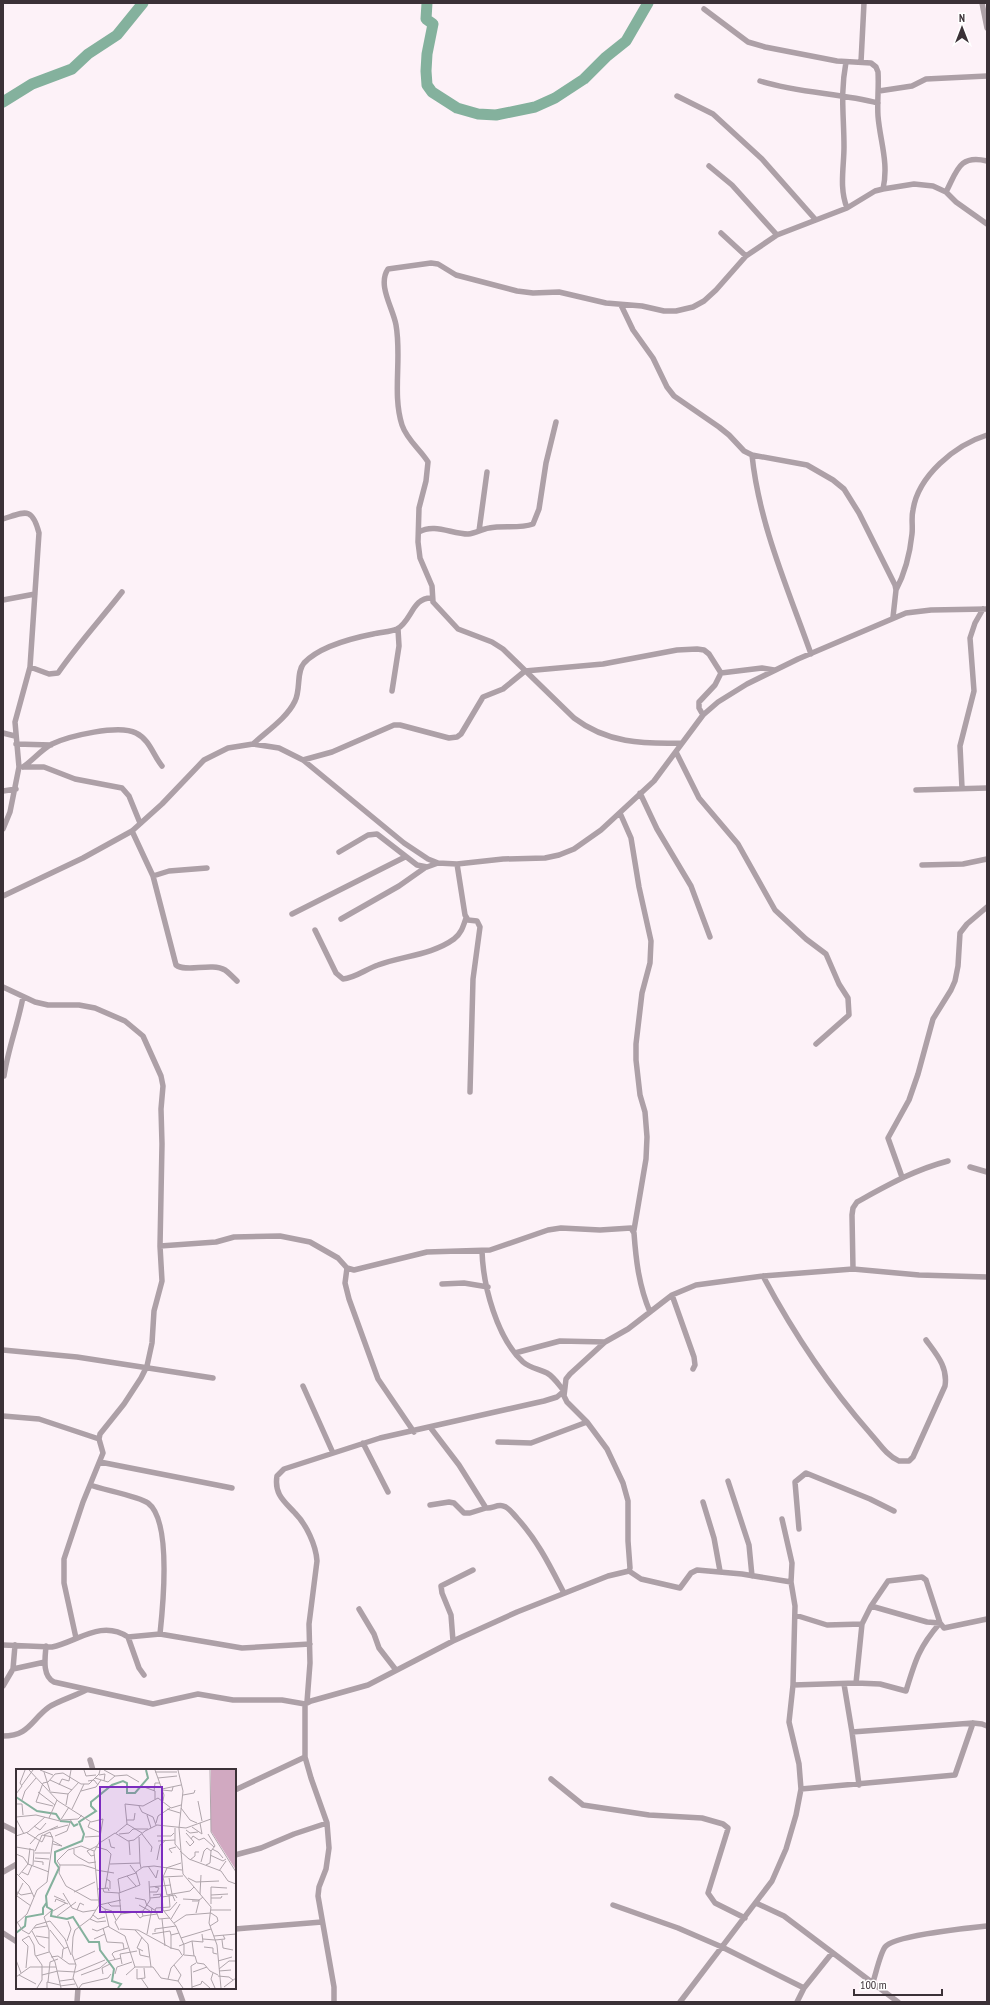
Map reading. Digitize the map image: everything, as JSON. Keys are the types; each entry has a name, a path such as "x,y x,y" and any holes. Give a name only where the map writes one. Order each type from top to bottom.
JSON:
{"street":[{"path":"861,62 864,3"},
{"path":"982,3 987,28"},
{"path":"704,9 748,42 765,47 846,62 871,63 876,67 878,72 878,103 885,156 885,178 883,189"},
{"path":"846,62 841,96 844,145 842,194 846,208"},
{"path":"879,91 912,86 926,79 987,76"},
{"path":"760,81 787,88 878,103"},
{"path":"677,96 713,114 762,158 815,219"},
{"path":"946,192 962,163 968,159 987,161"},
{"path":"709,166 732,185 777,235"},
{"path":"682,743 644,743 597,733 574,718 498,645 458,629 432,598 432,586 420,558 419,532 419,508 426,481 428,462 406,434 400,416 397,335 385,288 384,278 388,269 438,264 456,275 516,291 533,293 559,292 621,305 642,306 664,311 693,307 704,302 746,256 777,235 846,208 875,191 925,184 946,192 961,206 987,224"},
{"path":"721,233 746,256"},
{"path":"621,305 633,330 652,358 667,387 674,396 730,435 744,451 752,455 807,465 844,489 859,513 896,590"},
{"path":"419,532 427,529 469,534 488,528 520,527 533,524 539,508 546,464 556,422"},
{"path":"893,618 896,590 909,551 914,503 922,485 933,471 947,458 971,441 987,435"},
{"path":"752,455 755,483 770,539 810,654"},
{"path":"479,531 487,472"},
{"path":"3,519 24,513 32,515 35,519 39,533 30,668 17,709 15,736 21,767 16,789 4,822 3,829"},
{"path":"30,668 49,674 58,673 78,645 94,629 122,592"},
{"path":"3,600 35,594"},
{"path":"253,744 289,710 295,701 298,694 300,671 303,664 311,658 347,640 398,629 419,602 425,598 432,598"},
{"path":"3,896 82,858 132,831 162,804 204,760 228,748 253,744 279,748 303,760 335,784 404,843 428,859 438,863 457,864 503,859 545,858 559,855 587,840 620,813 654,781 703,715 728,695 774,670 893,618 925,610 985,609"},
{"path":"962,788 960,746 974,691 970,638 975,623 985,609"},
{"path":"392,691 399,646 398,629"},
{"path":"303,760 332,752 394,725 400,725 449,738 457,737 465,729 483,697 503,688 525,671 603,664 664,652 697,648 704,650 709,654 721,673"},
{"path":"721,673 762,668 774,670"},
{"path":"703,715 699,708 699,702 716,685 721,673"},
{"path":"21,767 51,745 70,737 126,730 136,732 145,739 162,766"},
{"path":"3,733 15,736"},
{"path":"16,744 51,745"},
{"path":"676,752 699,798 738,844 775,910 806,939 826,954 831,962 839,984 848,998 850,1011 849,1015 816,1044"},
{"path":"21,767 44,767 75,780 122,788 129,796 140,823"},
{"path":"916,790 987,788"},
{"path":"3,791 16,789"},
{"path":"640,793 654,823 691,886 710,937"},
{"path":"620,813 631,838 639,887 652,941 650,963 642,993 636,1044 636,1060 640,1095 647,1124 647,1137 646,1159 634,1230 637,1270 643,1295 650,1312"},
{"path":"132,831 153,876 176,965 183,967 220,968 225,970 237,980"},
{"path":"339,852 368,835 374,834 417,865 427,867"},
{"path":"292,914 406,857"},
{"path":"922,864 963,864 987,859"},
{"path":"341,919 399,886 427,867 438,863"},
{"path":"315,930 336,972 343,979 349,979 367,969 397,958 439,948 454,939 462,931 466,918 457,864"},
{"path":"153,876 169,871 207,868"},
{"path":"902,1177 888,1138 909,1100 918,1074 933,1019 953,985 958,966 960,933 967,924 987,907"},
{"path":"466,918 477,921 480,927 473,979 470,1092"},
{"path":"3,987 23,998 48,1005 79,1005 109,1013 137,1029 146,1041 159,1067 163,1086 161,1109 162,1144 160,1246 162,1281 154,1311 152,1344 147,1366 124,1404 98,1438 103,1453 64,1559 64,1584 76,1638"},
{"path":"4,1076 7,1058 23,998"},
{"path":"853,1269 853,1208 857,1202 902,1177 927,1166 948,1161"},
{"path":"970,1167 987,1172"},
{"path":"160,1246 216,1242 234,1237 280,1236 310,1242 338,1258 348,1268 354,1270 428,1252 482,1251 554,1229 600,1230 628,1228 634,1230"},
{"path":"482,1251 484,1273 495,1316 515,1354 524,1363 553,1377 564,1391 567,1402 587,1422 607,1449 628,1501 629,1571"},
{"path":"348,1268 345,1283 349,1299 378,1379 414,1432"},
{"path":"334,2002 334,1987 318,1896 319,1887 326,1870 329,1848 327,1824 305,1757 306,1703 310,1644 309,1624 317,1561 316,1551 296,1513 278,1495 276,1480 277,1476 284,1470 363,1443 557,1397 564,1391 566,1379 570,1374 605,1342 628,1329 672,1295 696,1285 763,1276 853,1269 919,1275 987,1277"},
{"path":"763,1276 789,1324 824,1376 850,1411 885,1450 899,1461 909,1461 913,1457 945,1386 946,1374 943,1366 926,1340"},
{"path":"442,1284 464,1283 488,1287"},
{"path":"672,1295 694,1357 695,1365 693,1369"},
{"path":"515,1354 538,1346 560,1341 605,1342"},
{"path":"3,1350 50,1354 108,1363 147,1366 213,1378"},
{"path":"303,1386 333,1453"},
{"path":"3,1416 39,1419 98,1438"},
{"path":"498,1442 532,1443 587,1422"},
{"path":"430,1428 456,1461 486,1508"},
{"path":"363,1443 388,1492"},
{"path":"100,1462 232,1488"},
{"path":"799,1529 795,1482 806,1473 870,1499 894,1511"},
{"path":"728,1481 749,1545 752,1576"},
{"path":"90,1485 144,1501 152,1507 160,1519 162,1528 164,1569 160,1634"},
{"path":"430,1505 449,1502 454,1503 464,1513 470,1514 486,1508 491,1509 498,1506 503,1506 511,1512 533,1536 564,1593"},
{"path":"703,1502 714,1538 720,1571"},
{"path":"680,2002 772,1881 786,1849 796,1815 801,1789 799,1764 789,1722 793,1685 795,1615 791,1582 792,1563 782,1519"},
{"path":"453,1641 450,1629 451,1615 442,1593 441,1586 473,1570"},
{"path":"46,1646 46,1671 50,1680 86,1690 152,1704 198,1694 233,1700 282,1700 306,1703 368,1685 453,1641 517,1612 608,1576 629,1571 641,1579 680,1588 695,1570 720,1571 791,1582"},
{"path":"856,1683 862,1624 871,1606 888,1581 924,1577 940,1623 944,1628 987,1619"},
{"path":"871,1606 927,1622 940,1623"},
{"path":"359,1609 374,1634 379,1648 396,1670"},
{"path":"795,1615 827,1625 862,1624"},
{"path":"793,1685 856,1683 880,1684 906,1691 919,1651 927,1638 940,1623"},
{"path":"3,1645 60,1645 91,1632 108,1631 128,1637 160,1634 242,1648 310,1644"},
{"path":"128,1637 139,1668 144,1675"},
{"path":"3,1686 13,1669 15,1645"},
{"path":"13,1669 45,1662"},
{"path":"844,1684 852,1732 858,1785"},
{"path":"3,1736 19,1734 49,1708 86,1690"},
{"path":"801,1789 955,1775 973,1723"},
{"path":"852,1732 973,1723 987,1726"},
{"path":"236,1790 305,1757"},
{"path":"90,1760 93,1769"},
{"path":"551,1779 583,1805 649,1815 702,1818 723,1824 728,1828 708,1893 715,1903 745,1918"},
{"path":"236,1855 261,1848 294,1834 327,1824"},
{"path":"3,1825 16,1832"},
{"path":"3,1872 16,1865"},
{"path":"756,1903 784,1916 898,2002"},
{"path":"613,1905 678,1928 722,1947 804,1988"},
{"path":"236,1929 322,1922"},
{"path":"872,1982 885,1947 893,1941 987,1926"},
{"path":"3,1933 16,1941"},
{"path":"797,2002 804,1988 832,1953"},
{"path":"77,2002 78,1989"},
{"path":"178,1989 183,2002"}],"waterway":[{"path":"3,102 32,84 72,69 88,54 117,35 143,3"},
{"path":"427,3 426,19 433,24 427,54 427,85 432,92 457,108 478,114 496,115 535,107 555,98 584,79 606,57 626,41 648,3"}]}
